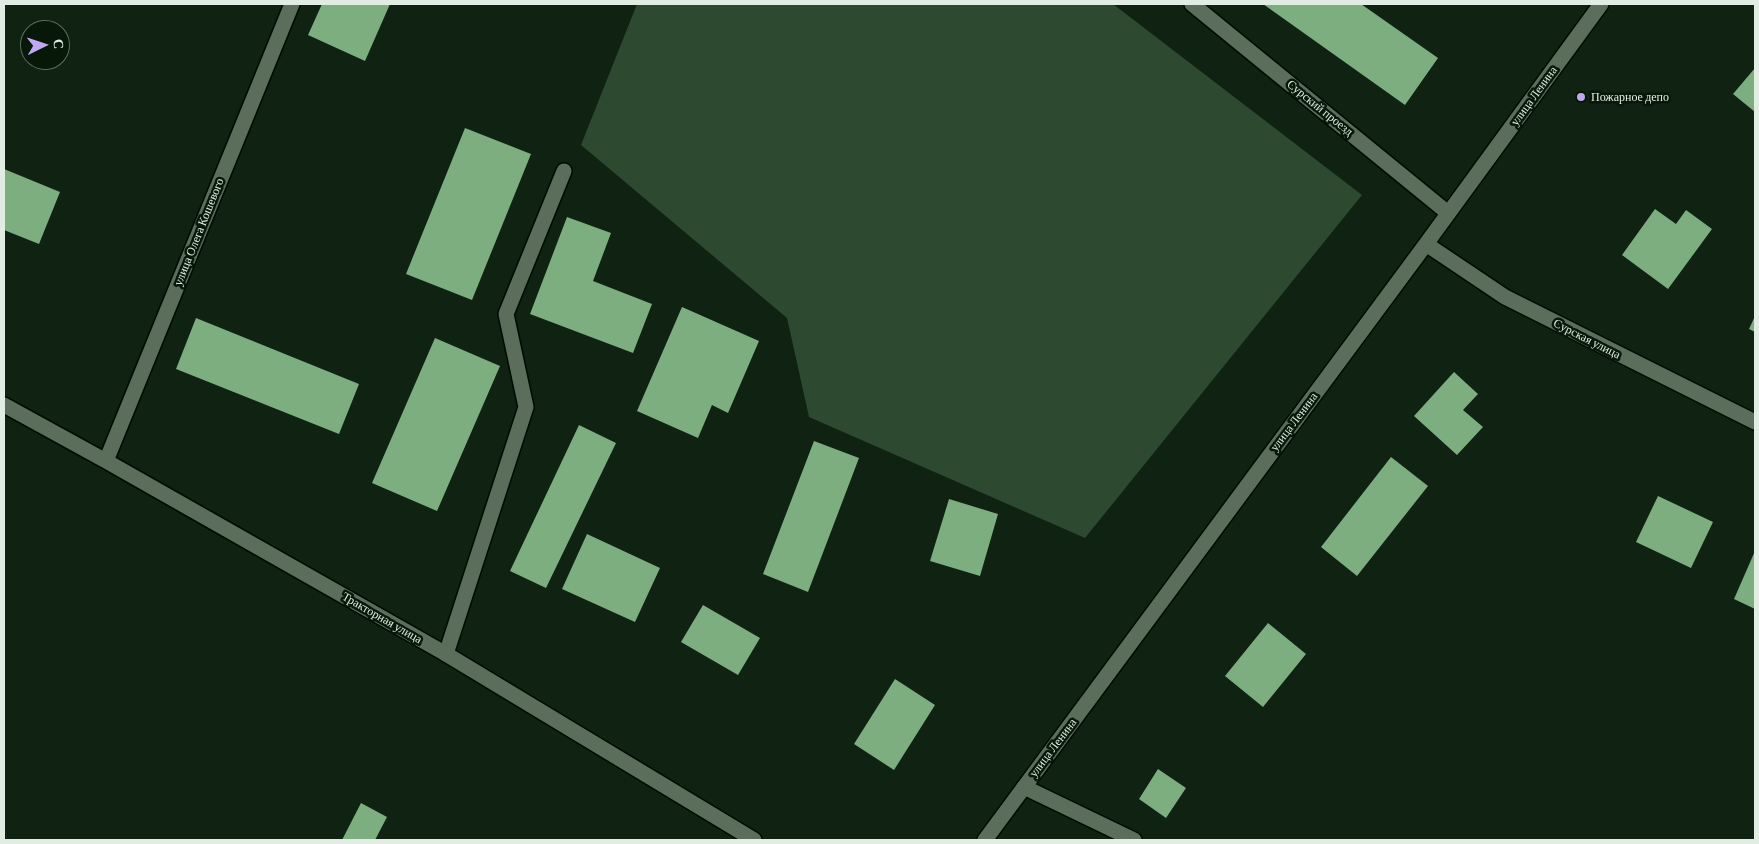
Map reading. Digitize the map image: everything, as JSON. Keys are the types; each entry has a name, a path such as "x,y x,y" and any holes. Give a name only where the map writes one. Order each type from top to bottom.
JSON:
{"street":[{"name":"улица Олега Кошевого","path":"106,461 292,4"},
{"name":"Сурский проезд","path":"1192,4 1448,213"},
{"name":"улица Ленина","path":"985,840 1601,4"},
{"path":"446,654 526,407 506,314 564,171"},
{"name":"Сурская улица","path":"1426,244 1505,297 1755,422"},
{"name":"Тракторная улица","path":"4,405 446,654 754,840"},
{"path":"1024,787 1134,840"}],"green space":[{"path":"637,4 1113,4 1362,195 1085,538 809,417 787,318 581,145"}],"building":[{"path":"322,4 390,4 365,61 308,35"},
{"path":"1263,4 1361,4 1438,58 1405,105"},
{"path":"1755,68 1755,112 1733,94"},
{"path":"465,128 531,154 472,300 406,274"},
{"path":"4,169 60,192 39,244 4,230"},
{"path":"1655,209 1676,224 1686,210 1712,229 1668,289 1622,255"},
{"path":"567,217 611,233 593,281 652,304 633,353 530,314"},
{"path":"682,307 759,341 728,413 712,405 698,438 637,411"},
{"path":"1755,316 1755,332 1749,329"},
{"path":"196,318 359,384 339,434 176,369"},
{"path":"435,338 500,366 437,511 372,483"},
{"path":"1454,372 1478,394 1463,410 1483,427 1457,455 1414,416"},
{"path":"579,425 616,443 546,588 510,571"},
{"path":"814,441 859,458 808,592 763,574"},
{"path":"1391,457 1428,486 1357,576 1321,547"},
{"path":"1658,496 1713,522 1691,568 1636,542"},
{"path":"949,499 998,514 980,576 930,561"},
{"path":"587,534 660,568 635,622 562,589"},
{"path":"1755,551 1755,609 1734,599"},
{"path":"703,605 760,638 738,675 681,642"},
{"path":"1268,623 1306,654 1263,707 1225,676"},
{"path":"895,679 935,705 894,770 854,744"},
{"path":"1158,769 1186,788 1166,818 1139,799"},
{"path":"361,803 387,817 375,840 342,840"}],"place":[{"name":"Пожарное депо","path":"1581,97"}]}
